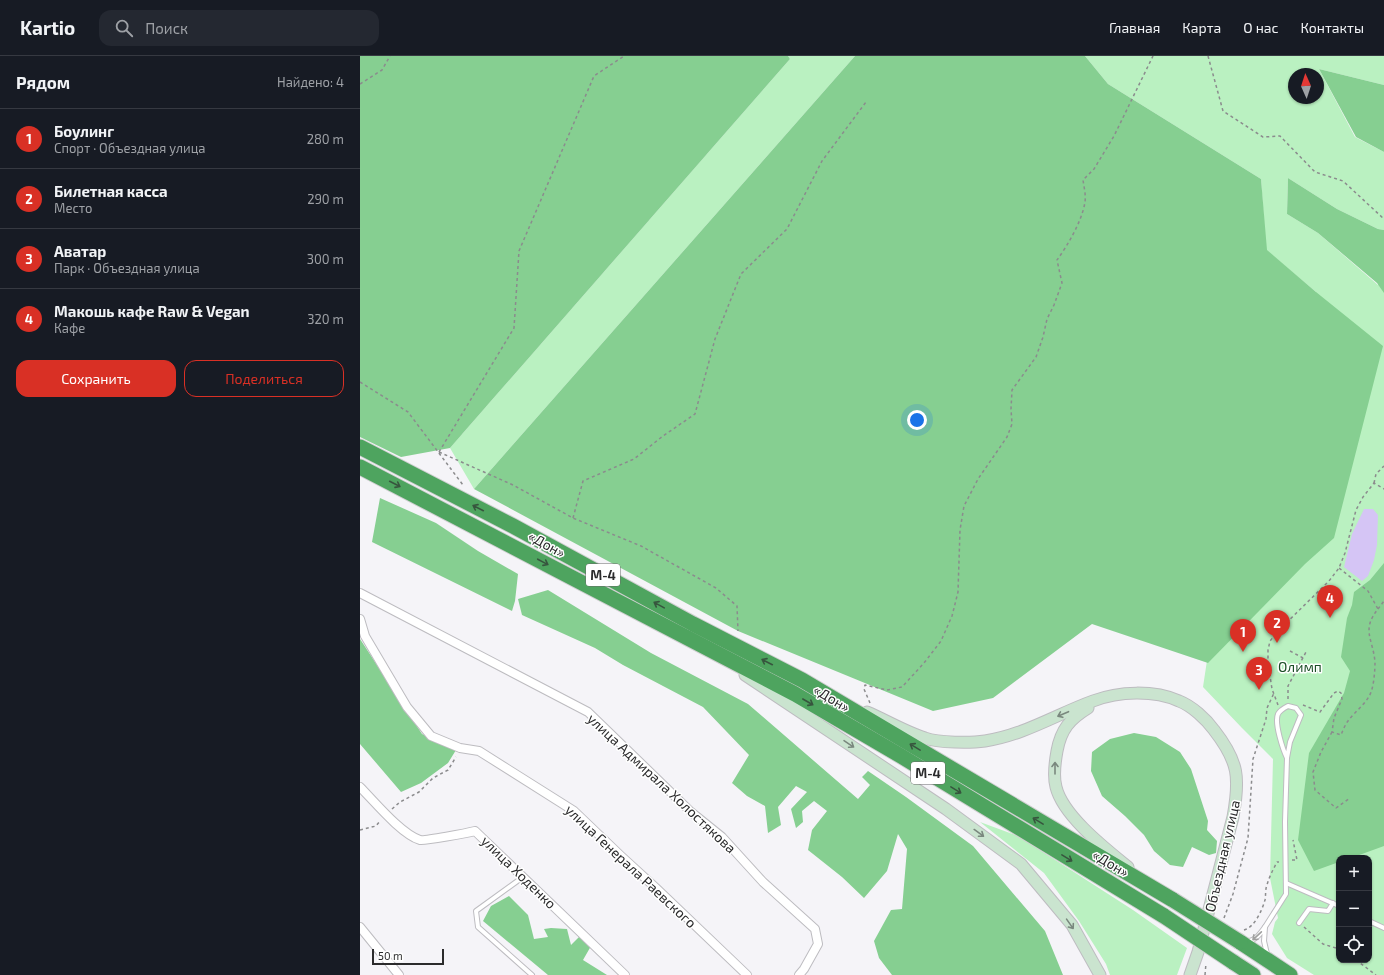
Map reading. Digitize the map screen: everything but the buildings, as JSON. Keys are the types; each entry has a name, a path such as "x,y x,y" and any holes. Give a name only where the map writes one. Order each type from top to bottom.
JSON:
{"highway":[{"name":"«Дон»","path":"360,447 513,526 693,624 802,680 1173,900 1290,975"},
{"name":"«Дон»","path":"360,466 795,694 901,756 1164,916 1252,975"}],"main road":[{"path":"687,638 946,809 1021,864 1072,925 1100,975"},
{"path":"802,680 926,739 961,742 985,741 1012,735 1094,700 1114,695 1140,694"},
{"path":"1140,694 1117,697 1102,701 1071,720 1061,734 1054,765 1056,788 1064,804 1077,820 1099,843 1156,890"},
{"name":"Объездная улица","path":"1140,694 1159,695 1180,701 1192,709 1208,723 1220,738 1230,753 1235,768 1237,780 1236,801 1233,818 1198,952 1190,975"}],"street":[{"name":"улица Адмирала Холостякова","path":"360,593 588,712 691,812 722,837 763,882 815,930 818,944 799,975"},
{"name":"улица Генерала Раевского","path":"360,619 365,636 407,708 431,736 460,748 479,751 574,811 747,975"},
{"name":"улица Ходенко","path":"360,787 386,814 405,830 421,840 475,832 524,877 625,975"},
{"path":"360,927 399,975"}],"lane":[{"path":"1240,942 1253,940 1258,936 1286,894 1284,822 1287,758 1290,742 1301,715 1296,708 1288,706 1282,709 1277,718 1281,744 1287,758"},
{"path":"524,877 476,911 478,927 532,975"},
{"path":"1286,883 1336,904"},
{"path":"1299,923 1309,909 1328,911 1333,903"},
{"path":"1372,922 1384,928"},
{"path":"1265,927 1264,941 1270,962"}],"path":[{"path":"360,84 382,70 390,56"},
{"path":"439,452 514,328 518,251 594,76 624,56"},
{"path":"876,716 864,689 865,685 887,690 902,688 924,663 940,641 952,616 958,592 960,530 964,506 978,479 1007,437 1012,424 1012,390 1036,357 1047,319 1062,283 1056,260 1067,247 1077,226 1085,201 1083,180 1094,169 1114,136 1153,56"},
{"path":"1208,56 1223,111 1263,137 1280,136 1315,172 1343,181 1384,219"},
{"path":"574,518 583,482 634,458 695,414 715,339 741,274 787,229 822,161 866,102"},
{"path":"360,382 408,412 466,490"},
{"path":"439,452 513,486 574,518 641,546 716,588 737,606 738,631"},
{"path":"1282,709 1277,703 1268,664 1268,650 1270,641 1278,631 1329,582 1339,568 1346,553 1356,510 1363,497 1374,483 1376,474 1384,466"},
{"path":"1374,483 1384,489"},
{"path":"1339,568 1368,591 1378,609"},
{"path":"1332,732 1341,735 1347,722 1372,691 1375,662 1369,635 1369,625 1372,616 1384,601"},
{"path":"1290,651 1303,658"},
{"path":"1288,699 1288,686 1306,652"},
{"path":"1302,705 1320,712 1334,692 1338,691 1341,693 1342,698 1334,718 1332,732 1321,752 1313,772 1315,790 1336,808 1350,798"},
{"path":"1224,921 1248,838 1253,759 1266,719 1267,708 1274,693"},
{"path":"1277,703 1282,701"},
{"path":"360,830 376,826 386,814 400,802 419,792 433,778 448,770 460,748"},
{"path":"1299,923 1323,944 1336,949"},
{"path":"1203,969 1206,963 1206,975"},
{"path":"1360,963 1376,975"}],"green space":[{"path":"360,56 788,56 790,59 450,448 401,457 360,437"},
{"path":"788,56 855,56 474,489 450,448 790,59"},
{"path":"855,56 1085,56 1108,84 1261,179 1267,250 1383,346 1334,538 1305,564 1208,663 1092,624 993,698 933,711 738,631 474,489"},
{"name":"Олимп","path":"1085,56 1384,56 1384,85 1324,70 1324,68 1288,68 1288,104 1324,104 1324,78 1355,137 1384,152 1384,230 1378,229 1337,209 1288,178 1287,214 1318,233 1378,285 1384,260 1384,975 1314,975 1287,958 1272,934 1275,922 1278,918 1270,878 1273,759 1203,687 1211,634 1316,292 1266,250 1261,179 1108,84"},
{"path":"1324,70 1384,85 1384,152 1356,137 1324,78"},
{"path":"1288,178 1337,209 1378,229 1384,230 1384,293 1377,283 1318,233 1287,214"},
{"path":"380,498 436,523 478,551 518,574 515,601 512,611 372,542"},
{"path":"1384,563 1384,846 1359,855 1336,855 1336,863 1314,871 1298,840 1309,753 1344,693 1350,671 1341,657 1347,618 1352,605 1354,592 1370,580"},
{"path":"548,590 651,653 748,704 858,799 870,785 862,777 868,771 973,846 1045,931 1063,975 892,975 879,958 874,941 891,910 902,909 907,849 898,834 887,871 864,898 842,877 808,850 812,830 827,811 814,801 802,811 803,822 796,828 791,809 807,792 796,786 778,807 781,825 768,833 765,806 747,796 732,783 749,755 703,707 623,665 595,648 522,615 518,599"},
{"path":"360,639 422,734 456,750 448,763 421,783 401,792 360,744"},
{"path":"1134,733 1156,737 1180,752 1191,769 1208,821 1207,830 1217,841 1216,853 1209,855 1192,847 1183,867 1170,865 1154,851 1144,835 1102,796 1091,771 1092,752 1110,739"},
{"path":"980,822 1018,836 1133,910 1187,948 1177,975 1110,975 1106,964 1079,921 1044,873"},
{"path":"509,896 528,915 534,939 548,937 544,929 567,929 571,945 579,937 591,946 583,960 607,975 548,975 483,921 491,906"}],"shaded area":[{"path":"1364,509 1373,509 1378,515 1377,545 1374,560 1368,576 1362,581 1344,567 1352,534"}],"place":[{"name":"Макошь кафе Raw & Vegan","path":"1330,618"},
{"name":"Билетная касса","path":"1277,643"},
{"name":"Боулинг","path":"1243,652"},
{"name":"Аватар","path":"1259,690"}]}
